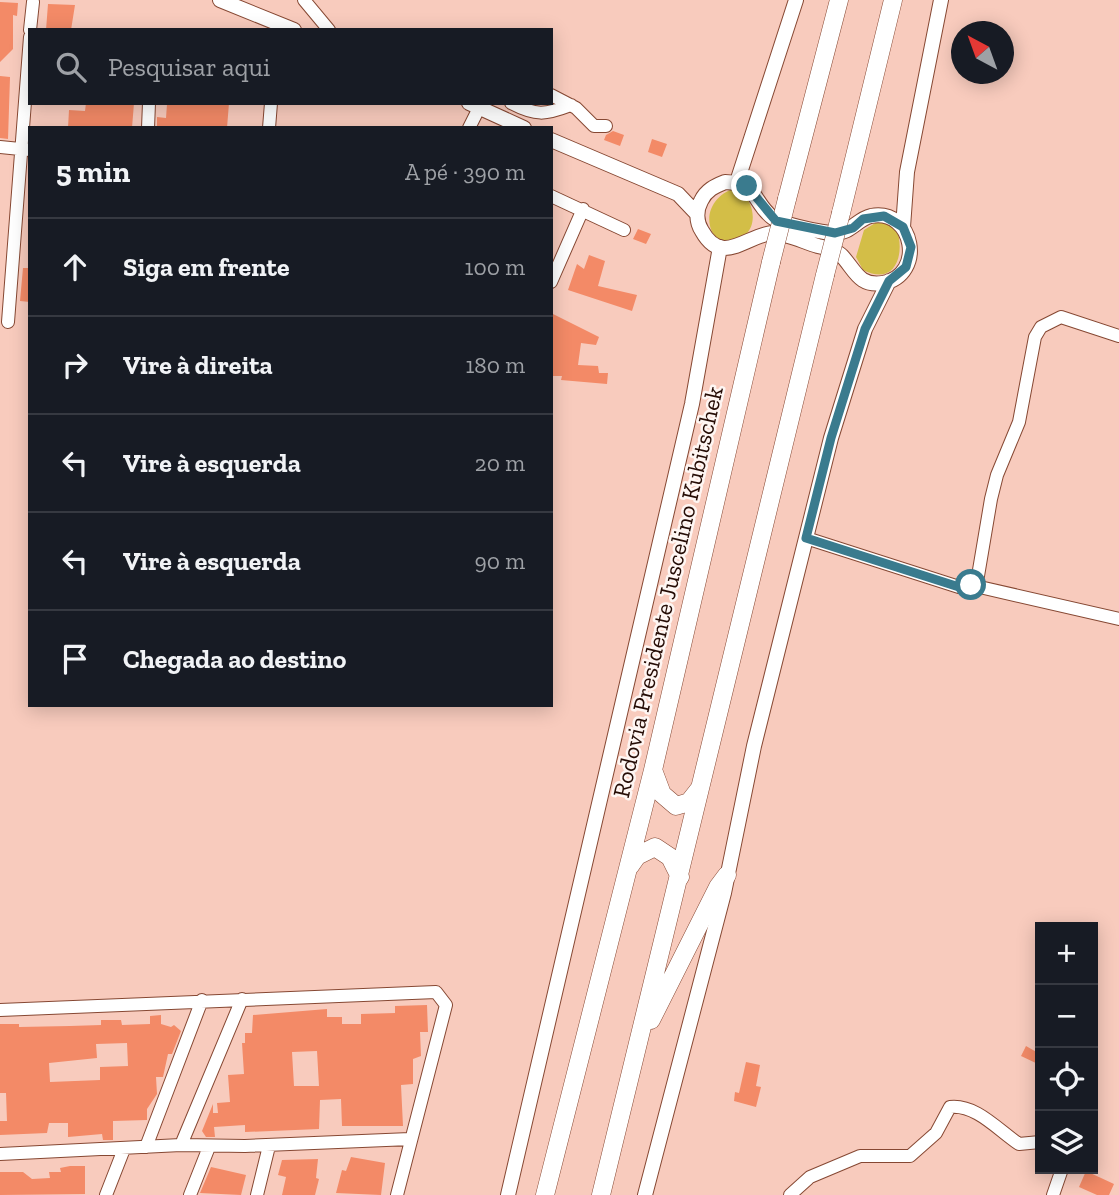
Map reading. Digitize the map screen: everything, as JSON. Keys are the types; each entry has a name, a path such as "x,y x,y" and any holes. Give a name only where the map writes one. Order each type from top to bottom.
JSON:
{"highway":[{"name":"Rodovia Presidente Juscelino Kubitschek","path":"545,1195 653,770 771,262 839,0"},
{"path":"601,1195 893,0"},
{"path":"653,770 662,794 676,806 689,802 701,786"},
{"path":"627,871 637,856 655,847 670,857 680,877"},
{"path":"640,1041 718,887 727,875"}],"main road":[{"path":"220,0 289,28"},
{"path":"737,182 796,0"},
{"path":"903,227 907,172 941,0"},
{"path":"487,114 519,126"},
{"path":"553,141 678,194 697,214 703,234 720,247 739,247 774,233 830,249 842,256 849,268 862,280 880,283 889,281"},
{"path":"645,1195 727,875 754,746 831,438 865,329 889,281 906,267 910,258 909,236 903,227 884,216 863,219 853,228 835,233 776,221 747,186 737,182 715,186 705,193 678,194"},
{"path":"697,214 705,193"},
{"path":"508,1195 692,404 720,247"}],"street":[{"path":"304,0 327,28"},
{"path":"30,28 33,2"},
{"path":"8,322 25,149 28,82"},
{"path":"553,96 571,105 594,126 606,126"},
{"path":"148,126 149,105"},
{"path":"269,126 271,105"},
{"path":"472,126 487,114 507,105"},
{"path":"515,105 531,113 544,113 571,105"},
{"path":"0,147 25,149"},
{"path":"553,197 624,230"},
{"path":"553,277 583,209"},
{"path":"971,585 978,576 997,475 1019,422 1035,337 1041,327 1061,317 1119,336"},
{"path":"806,538 959,587 971,585 1119,619"},
{"path":"0,1010 430,990 440,995 446,1005 397,1195"},
{"path":"181,1145 242,999"},
{"path":"146,1147 202,1000"},
{"path":"790,1195 810,1177 860,1156 910,1156 936,1133 950,1107 961,1106 978,1114 1018,1144 1035,1142"},
{"path":"0,1154 181,1145 269,1146 410,1139"},
{"path":"257,1195 269,1146"},
{"path":"190,1195 209,1147"},
{"path":"107,1195 124,1149"},
{"path":"1053,1195 1060,1174"}],"shaded area":[{"path":"738,188 751,206 752,225 741,238 719,241 710,225 711,209 721,195"},
{"path":"880,220 896,227 899,257 891,271 874,274 863,270 856,257 864,230"}],"building":[{"path":"0,2 18,3 17,16 13,15 13,49 0,62"},
{"path":"48,4 75,5 71,28 46,28"},
{"path":"0,76 10,77 8,139 0,138"},
{"path":"86,105 134,105 132,126 68,126 69,110 85,111"},
{"path":"167,105 229,105 227,126 157,126 157,117 166,118"},
{"path":"613,131 624,135 620,146 604,140 606,135"},
{"path":"652,139 667,144 662,157 648,152"},
{"path":"638,229 651,234 646,244 633,239"},
{"path":"589,255 605,261 598,286 637,295 632,311 568,290 577,264 584,269"},
{"path":"23,268 28,268 28,302 20,301"},
{"path":"553,314 599,337 596,345 581,343 578,365 598,366 599,373 608,373 607,384 561,380 562,376 553,376"},
{"path":"427,1005 428,1032 420,1032 421,1056 413,1059 413,1084 401,1085 403,1126 342,1126 341,1099 320,1100 319,1129 245,1132 245,1125 214,1127 215,1137 206,1137 202,1131 213,1104 213,1113 218,1113 217,1103 230,1102 228,1075 244,1074 242,1043 245,1043 245,1033 252,1033 253,1015 327,1009 327,1017 342,1017 342,1024 361,1024 361,1014 395,1013 395,1006","holes":["317,1051 319,1086 294,1086 292,1052"]},
{"path":"161,1015 161,1024 171,1027 174,1025 181,1031 172,1054 168,1054 163,1077 156,1077 157,1094 147,1109 147,1120 113,1121 113,1140 103,1140 102,1134 68,1137 68,1123 49,1123 47,1133 0,1135 0,1121 7,1121 6,1093 0,1093 0,1024 19,1024 19,1027 101,1025 101,1020 121,1020 122,1025 150,1024 150,1016","holes":["127,1043 128,1066 100,1067 100,1080 50,1082 49,1063 97,1058 96,1044"]},
{"path":"1026,1046 1035,1051 1035,1063 1021,1056"},
{"path":"746,1062 760,1065 756,1086 761,1087 756,1107 734,1101 735,1092 739,1093"},
{"path":"351,1157 385,1163 381,1195 336,1193 342,1170 346,1171"},
{"path":"318,1159 316,1178 319,1179 315,1195 282,1195 286,1177 278,1175 282,1160"},
{"path":"85,1166 85,1194 0,1195 0,1172 23,1172 32,1179 50,1178 49,1172 61,1172 60,1168"},
{"path":"211,1167 246,1175 241,1195 200,1193"},
{"path":"1085,1174 1092,1174 1114,1184 1109,1195 1097,1195 1079,1187"}],"route":[{"path":"747,186 776,221 835,233 853,228 873,215 884,216 903,227 909,236 911,247 906,267 889,281 865,329 831,438 806,538 959,587 971,585"}]}
